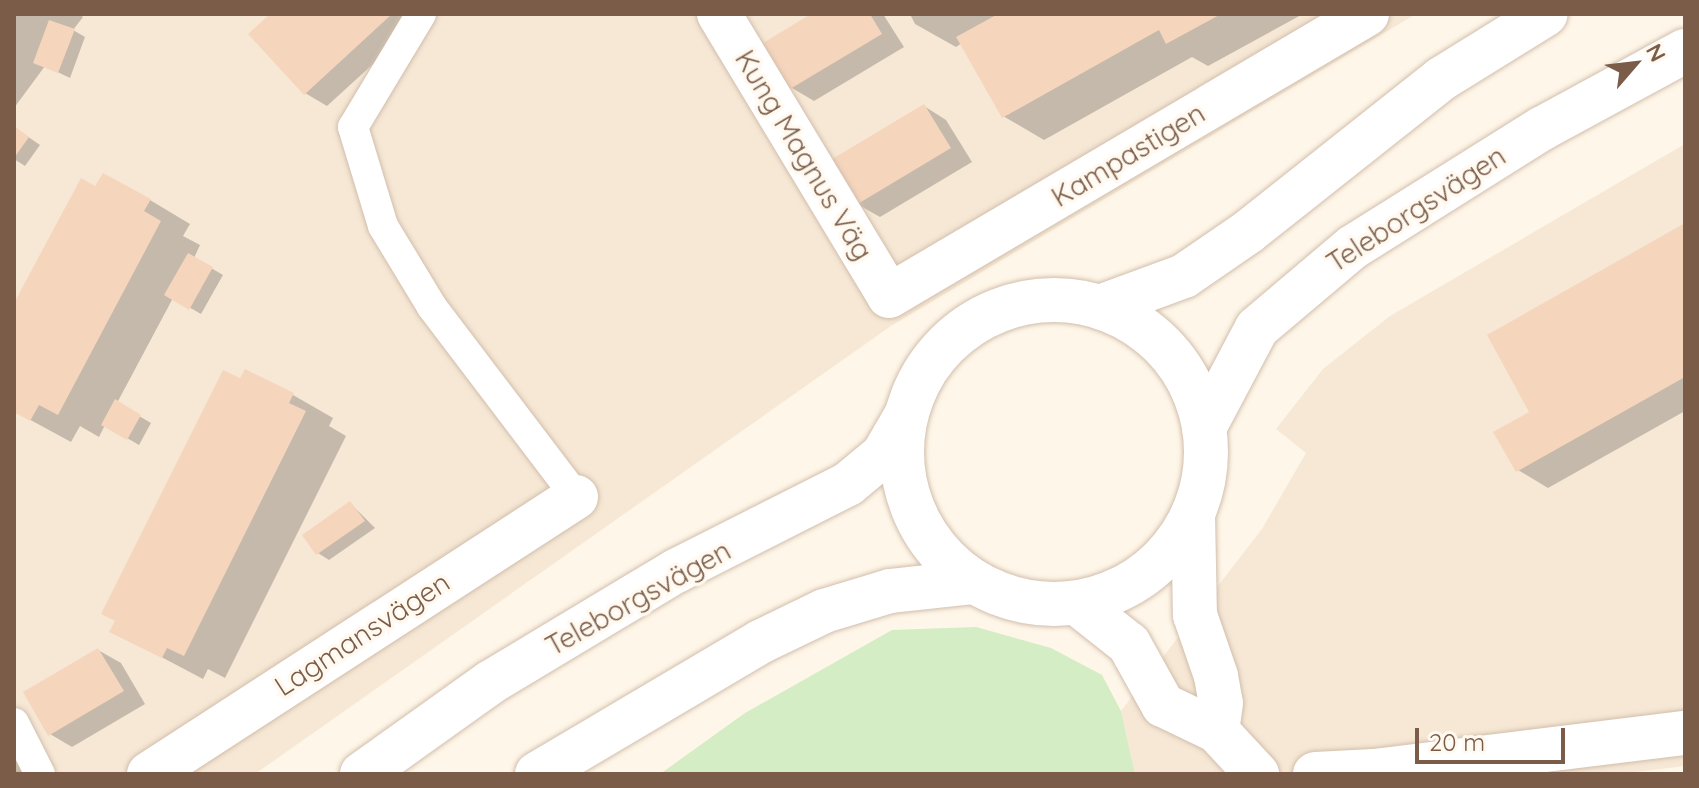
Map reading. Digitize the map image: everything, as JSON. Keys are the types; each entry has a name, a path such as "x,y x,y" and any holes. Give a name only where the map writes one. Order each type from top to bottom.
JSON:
{"main road":[{"name":"Kung Magnus Väg","path":"719,14 889,296"},
{"name":"Kampastigen","path":"889,296 1367,14"},
{"path":"1100,307 1184,276 1248,232 1441,79 1546,14"},
{"name":"Teleborgsvägen","path":"1204,428 1257,328 1305,284 1399,214 1543,128 1685,51"},
{"path":"1041,301 1100,307 1138,325 1169,353 1192,388 1204,428 1203,486 1193,514 1173,547 1146,573 1113,593 1077,603 1018,599 974,582 944,558 912,504 902,455 905,417 918,383 937,354 963,329 995,311 1041,301"},
{"name":"Teleborgsvägen","path":"362,774 491,682 676,571 848,484 883,455 905,417"},
{"name":"Lagmansvägen","path":"149,774 576,497"},
{"path":"1193,514 1195,615 1216,676 1221,703 1217,731"},
{"path":"537,774 760,642 824,611 890,591 974,582"},
{"path":"1077,603 1129,644 1163,705 1217,731 1257,774"},
{"path":"1315,774 1374,771 1685,733"}],"lane":[{"path":"421,14 353,127 383,226 432,307 576,497"},
{"path":"14,723 40,774"}],"shaded area":[{"path":"14,14 1416,14 891,326 255,774 14,774"},
{"path":"1685,144 1685,766 1618,774 1135,774 1121,711 1262,529 1306,453 1276,429 1323,369 1390,316"}],"green space":[{"path":"976,627 1051,648 1102,675 1121,711 1135,774 660,774 745,713 892,630"}],"building":[{"path":"270,14 392,14 304,95 248,34"},
{"path":"811,14 870,14 882,34 790,89 763,43"},
{"path":"998,14 1221,14 1166,44 1159,30 1002,118 956,37"},
{"path":"49,20 75,29 58,73 33,63"},
{"path":"924,104 951,148 856,205 829,161"},
{"path":"14,126 29,137 14,158"},
{"path":"103,173 151,199 144,211 161,221 58,415 39,405 30,421 14,412 14,303 81,178 95,186"},
{"path":"1685,223 1685,377 1516,472 1493,432 1529,412 1487,335"},
{"path":"188,253 213,267 189,310 164,295"},
{"path":"245,369 294,393 289,403 306,411 184,656 167,648 162,658 109,632 115,621 101,614 223,370 240,378"},
{"path":"115,399 141,415 127,440 101,425"},
{"path":"350,501 365,521 316,555 302,535"},
{"path":"98,648 124,691 48,736 23,692"}]}
